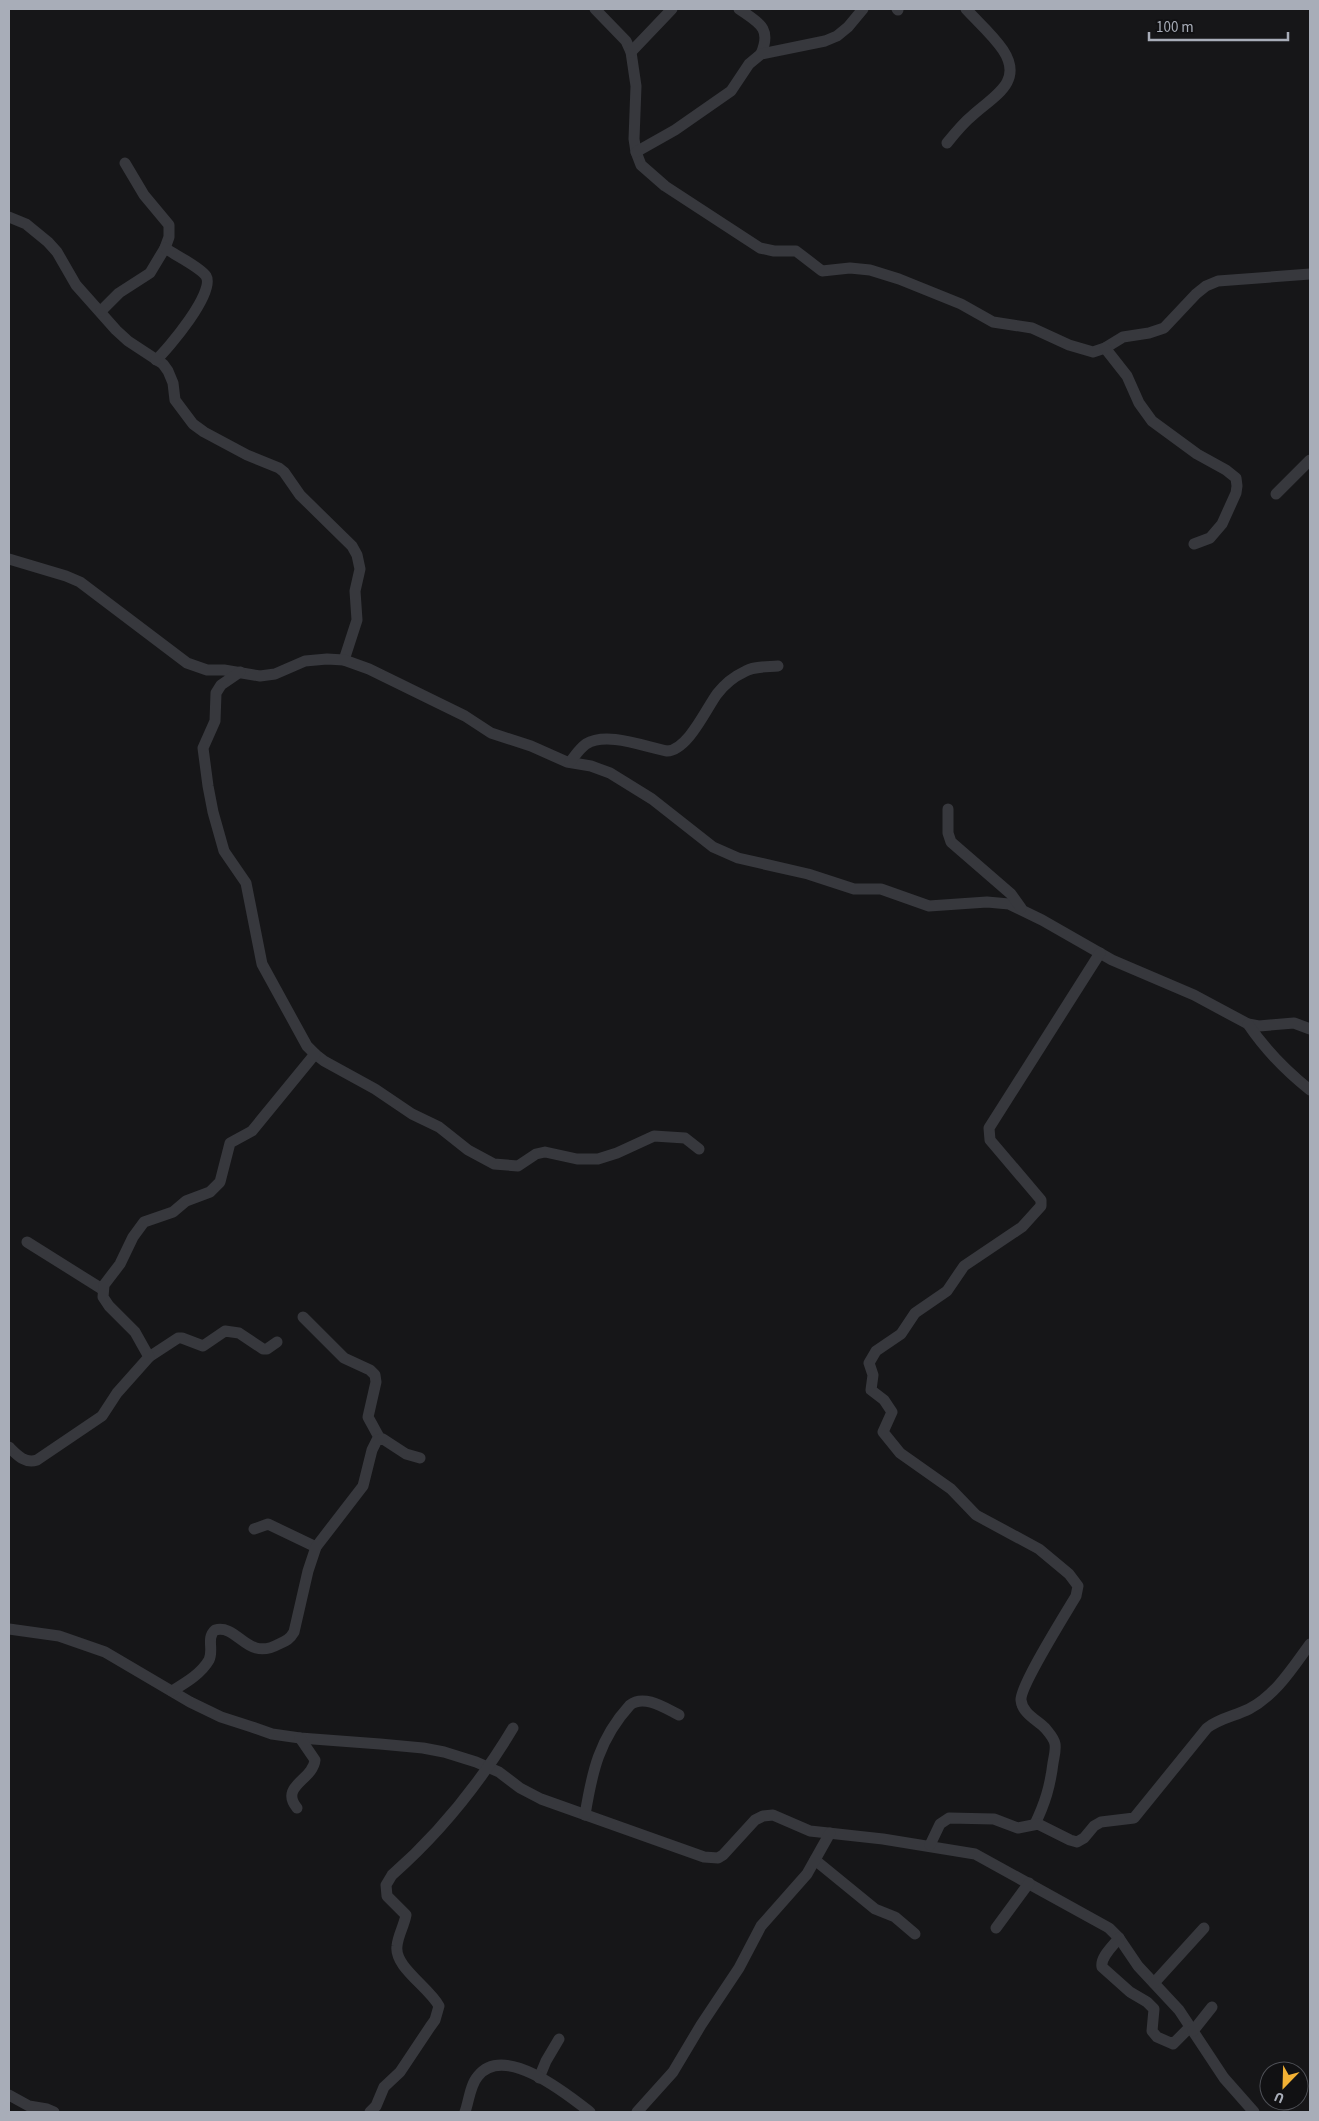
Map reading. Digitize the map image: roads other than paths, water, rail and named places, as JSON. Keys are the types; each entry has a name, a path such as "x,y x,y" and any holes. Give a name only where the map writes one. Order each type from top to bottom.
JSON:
{"street":[{"path":"595,9 626,41 631,52 636,86 636,152 641,165 666,186 760,248 774,251 796,251 822,271 850,268 870,270 960,304 993,322 1032,328 1087,352 1105,348 1123,337 1149,333 1164,328 1196,294 1206,286 1218,281 1310,274"},
{"path":"631,52 672,9"},
{"path":"636,152 674,130 731,91 749,64 760,54 765,44 766,33 757,22 739,9"},
{"path":"760,54 825,41 837,36 848,27 863,9"},
{"path":"947,144 961,125 1004,89 1010,73 1009,63 1002,49 966,9"},
{"path":"101,311 119,293 150,273 165,248 169,237 169,225 144,195 125,163"},
{"path":"9,217 26,224 48,242 57,252 76,285 116,330 128,342 156,360 168,371 173,383 175,400 193,424 247,455 280,468 300,495 355,550 360,569 355,591 357,620 344,660"},
{"path":"156,360 192,316 207,288 208,282 205,274 200,270 165,248"},
{"path":"1105,348 1127,376 1139,403 1152,421 1197,454 1226,470 1236,478 1238,486 1236,493 1222,524 1210,538 1194,544"},
{"path":"1276,494 1310,460"},
{"path":"9,560 66,576 80,582 187,663 207,670 240,672 260,676 283,671 305,661 344,660 392,680 465,716 491,733 524,743 570,762 600,768 621,779 657,803 713,847 738,858 808,874 854,889 881,889 929,906 986,902 1009,904 1021,908 1100,953 1157,981 1194,996 1248,1024 1259,1026 1294,1023 1310,1029"},
{"path":"570,762 588,743 604,740 624,741 667,752 673,750 690,734 703,718 716,696 731,680 750,669 778,666"},
{"path":"240,672 221,685 216,694 215,721 203,748 208,786 224,851 246,883 262,964 307,1046 324,1061 375,1089 412,1114 439,1127 468,1150 494,1164 518,1166 536,1154 545,1152 578,1159 598,1159 617,1153 654,1136 685,1138 699,1150"},
{"path":"948,809 948,833 951,842 1005,888 1021,908"},
{"path":"1035,1824 1046,1801 1055,1745 1048,1732 1025,1710 1021,1696 1076,1596 1078,1586 1069,1574 1039,1549 980,1518 957,1494 900,1453 885,1436 883,1428 892,1412 884,1400 871,1390 873,1375 870,1363 876,1351 898,1336 912,1316 947,1291 964,1266 1022,1227 1042,1205 1041,1200 990,1140 989,1128 1100,953"},
{"path":"1248,1024 1273,1058 1288,1073 1310,1090"},
{"path":"149,1357 136,1332 109,1306 103,1296 102,1289 120,1264 133,1237 144,1222 173,1212 186,1201 204,1195 220,1182 230,1143 252,1131 315,1054"},
{"path":"27,1242 102,1289"},
{"path":"303,1317 344,1358 370,1370 374,1375 376,1382 368,1417 380,1439 406,1454 420,1458"},
{"path":"9,1447 20,1458 30,1462 37,1460 102,1416 117,1393 149,1357 178,1338 203,1346 225,1330 238,1333 263,1349 267,1349 277,1342"},
{"path":"172,1690 194,1678 209,1660 210,1636 215,1630 222,1629 253,1647 265,1650 289,1639 294,1632 308,1571 316,1547 363,1486 373,1447 380,1439"},
{"path":"254,1529 268,1524 316,1547"},
{"path":"9,1629 59,1636 91,1646 105,1652 190,1702 221,1717 272,1734 423,1748 460,1756 499,1772 520,1788 541,1799 711,1858 723,1855 755,1820 763,1816 773,1816 805,1830 930,1845 975,1854 1099,1921 1119,1938 1138,1966 1179,2010 1224,2078 1254,2112"},
{"path":"930,1845 940,1824 949,1818 994,1819 1018,1828 1035,1824 1042,1825 1077,1842 1101,1822 1134,1818 1207,1728 1219,1720 1252,1708 1261,1701 1289,1674 1310,1644"},
{"path":"585,1815 591,1777 597,1758 606,1740 630,1705 635,1702 649,1702 679,1715"},
{"path":"370,2112 376,2106 384,2087 400,2072 435,2020 439,2006 424,1986 398,1958 396,1947 406,1915 387,1896 386,1885 392,1875 461,1804 489,1768 513,1728"},
{"path":"297,1808 291,1794 295,1787 312,1770 315,1760 300,1738"},
{"path":"637,2112 673,2072 700,2025 739,1968 762,1926 796,1887 815,1860 830,1833"},
{"path":"815,1860 875,1909 896,1917 915,1934"},
{"path":"996,1928 1029,1883"},
{"path":"1154,1983 1204,1928"},
{"path":"1119,1938 1101,1963 1102,1968 1130,1992 1147,2002 1154,2009 1152,2031 1157,2037 1173,2044 1191,2029 1212,2007"},
{"path":"539,2078 546,2061 559,2039"},
{"path":"465,2112 477,2076 487,2068 502,2064 524,2070 539,2078 590,2112"},
{"path":"9,2095 29,2106 54,2112"}]}
